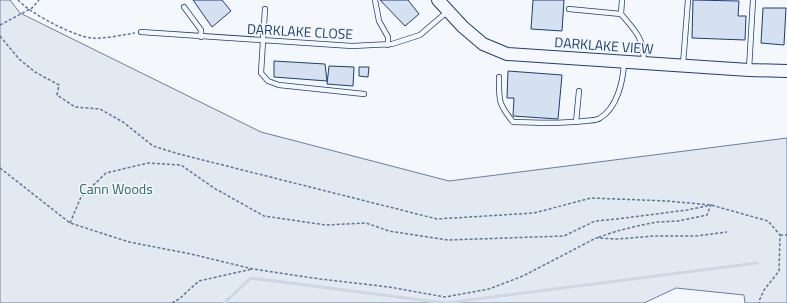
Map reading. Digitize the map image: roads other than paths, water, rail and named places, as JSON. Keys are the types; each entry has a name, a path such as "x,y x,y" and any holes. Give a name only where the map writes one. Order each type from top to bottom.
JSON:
{"street":[{"name":"DARKLAKE VIEW","path":"438,0 462,27 483,44 507,54 787,72"}],"lane":[{"path":"375,0 379,21 388,37 388,44"},
{"path":"622,0 621,14 638,35 643,48 644,63"},
{"path":"683,66 688,0"},
{"path":"749,70 753,0"},
{"path":"184,8 201,30 201,37"},
{"path":"569,9 621,14"},
{"path":"265,10 261,73 268,81 279,85 364,94"},
{"name":"DARKLAKE CLOSE","path":"141,32 352,46 388,44 420,35 448,10"},
{"path":"499,77 499,99 504,110 513,122 564,124 599,119 608,111 616,97 623,78 624,62"},
{"path":"576,122 579,91"}],"waterway":[{"path":"224,303 251,278 445,303 757,263"}],"park label":[{"name":"Cann Woods","path":"116,188"}]}
